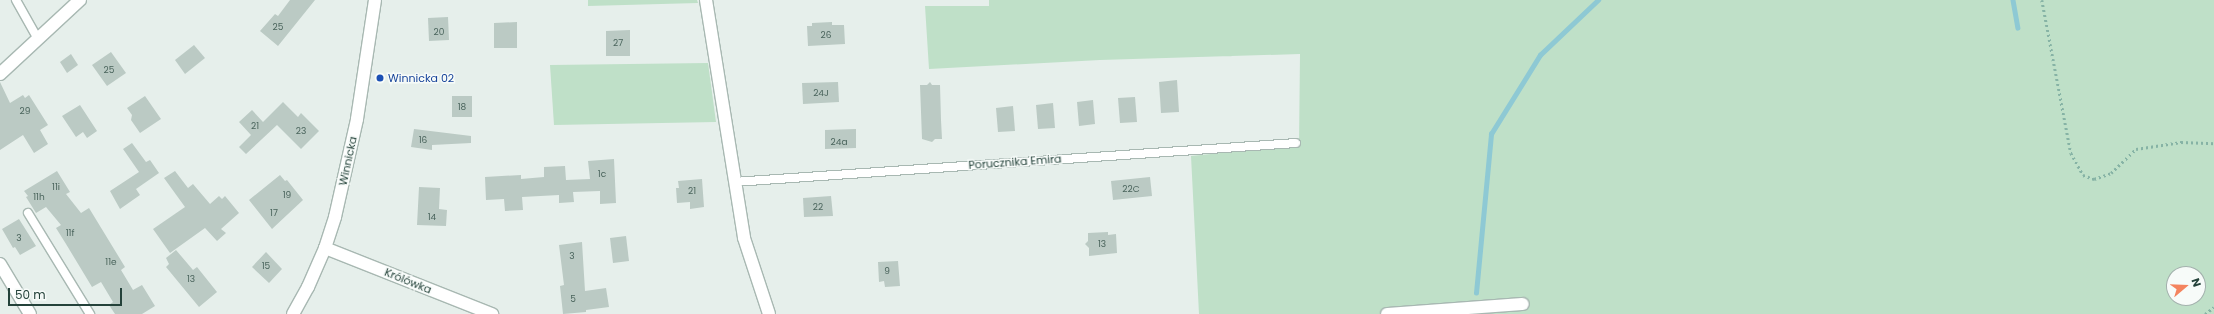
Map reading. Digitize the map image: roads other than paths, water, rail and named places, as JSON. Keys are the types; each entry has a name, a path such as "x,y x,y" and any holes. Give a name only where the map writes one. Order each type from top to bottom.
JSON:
{"street":[{"path":"0,74 80,0"},
{"name":"Winnicka","path":"293,314 308,288 325,248 341,195 357,119 375,0"},
{"path":"706,0 744,238 769,314"},
{"name":"Królówka","path":"325,248 492,314"},
{"path":"0,264 30,314"},
{"path":"1387,314 1523,304"}],"lane":[{"path":"16,0 38,39"},
{"name":"Porucznika Emira","path":"734,182 1296,143"},
{"path":"28,213 90,314"}],"waterway":[{"path":"1476,293 1491,134 1540,55 1598,0"},
{"path":"2013,0 2018,28"}],"place":[{"name":"Winnicka 02","path":"380,78"}]}
